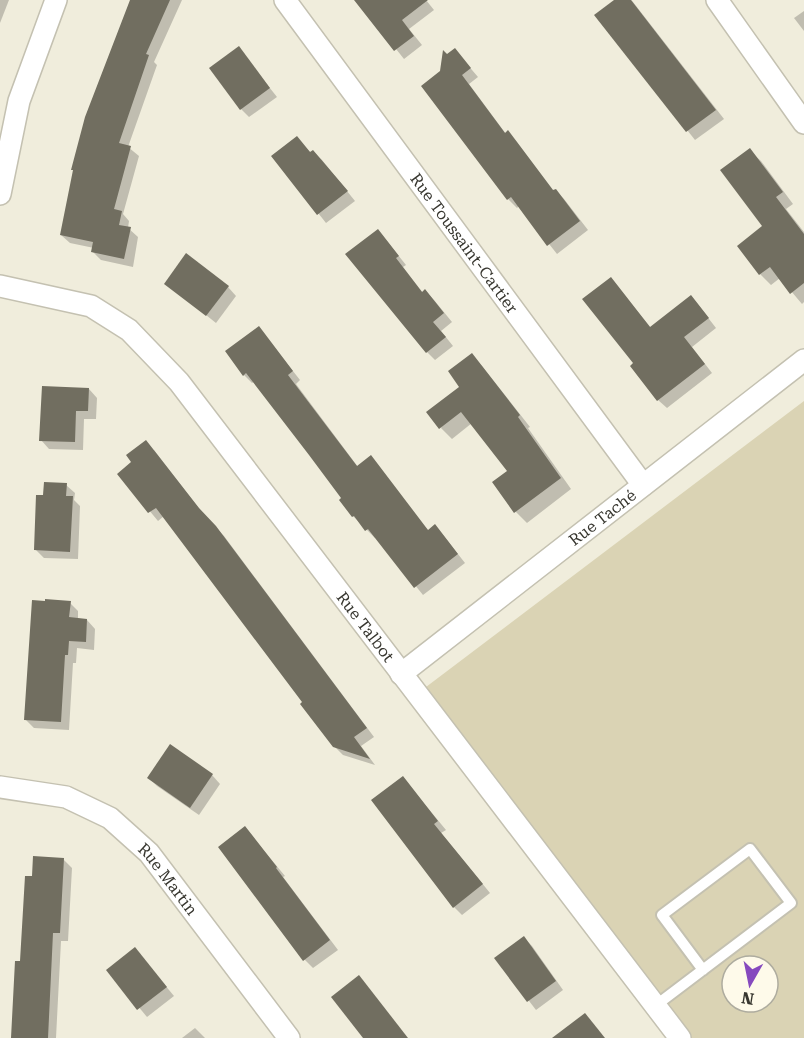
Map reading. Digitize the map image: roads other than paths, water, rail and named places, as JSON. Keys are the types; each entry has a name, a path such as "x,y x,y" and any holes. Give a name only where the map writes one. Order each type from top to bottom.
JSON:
{"street":[{"path":"0,194 19,101 56,0"},
{"name":"Rue Toussaint-Cartier","path":"285,0 643,485"},
{"path":"717,0 804,123"},
{"name":"Rue Talbot","path":"0,286 91,306 129,330 179,382 680,1038"},
{"name":"Rue Taché","path":"401,674 804,360"},
{"name":"Rue Martin","path":"0,787 66,797 110,818 149,853 289,1038"}],"lane":[{"path":"655,1006 703,970 791,903 750,849 662,915 703,970"}]}
